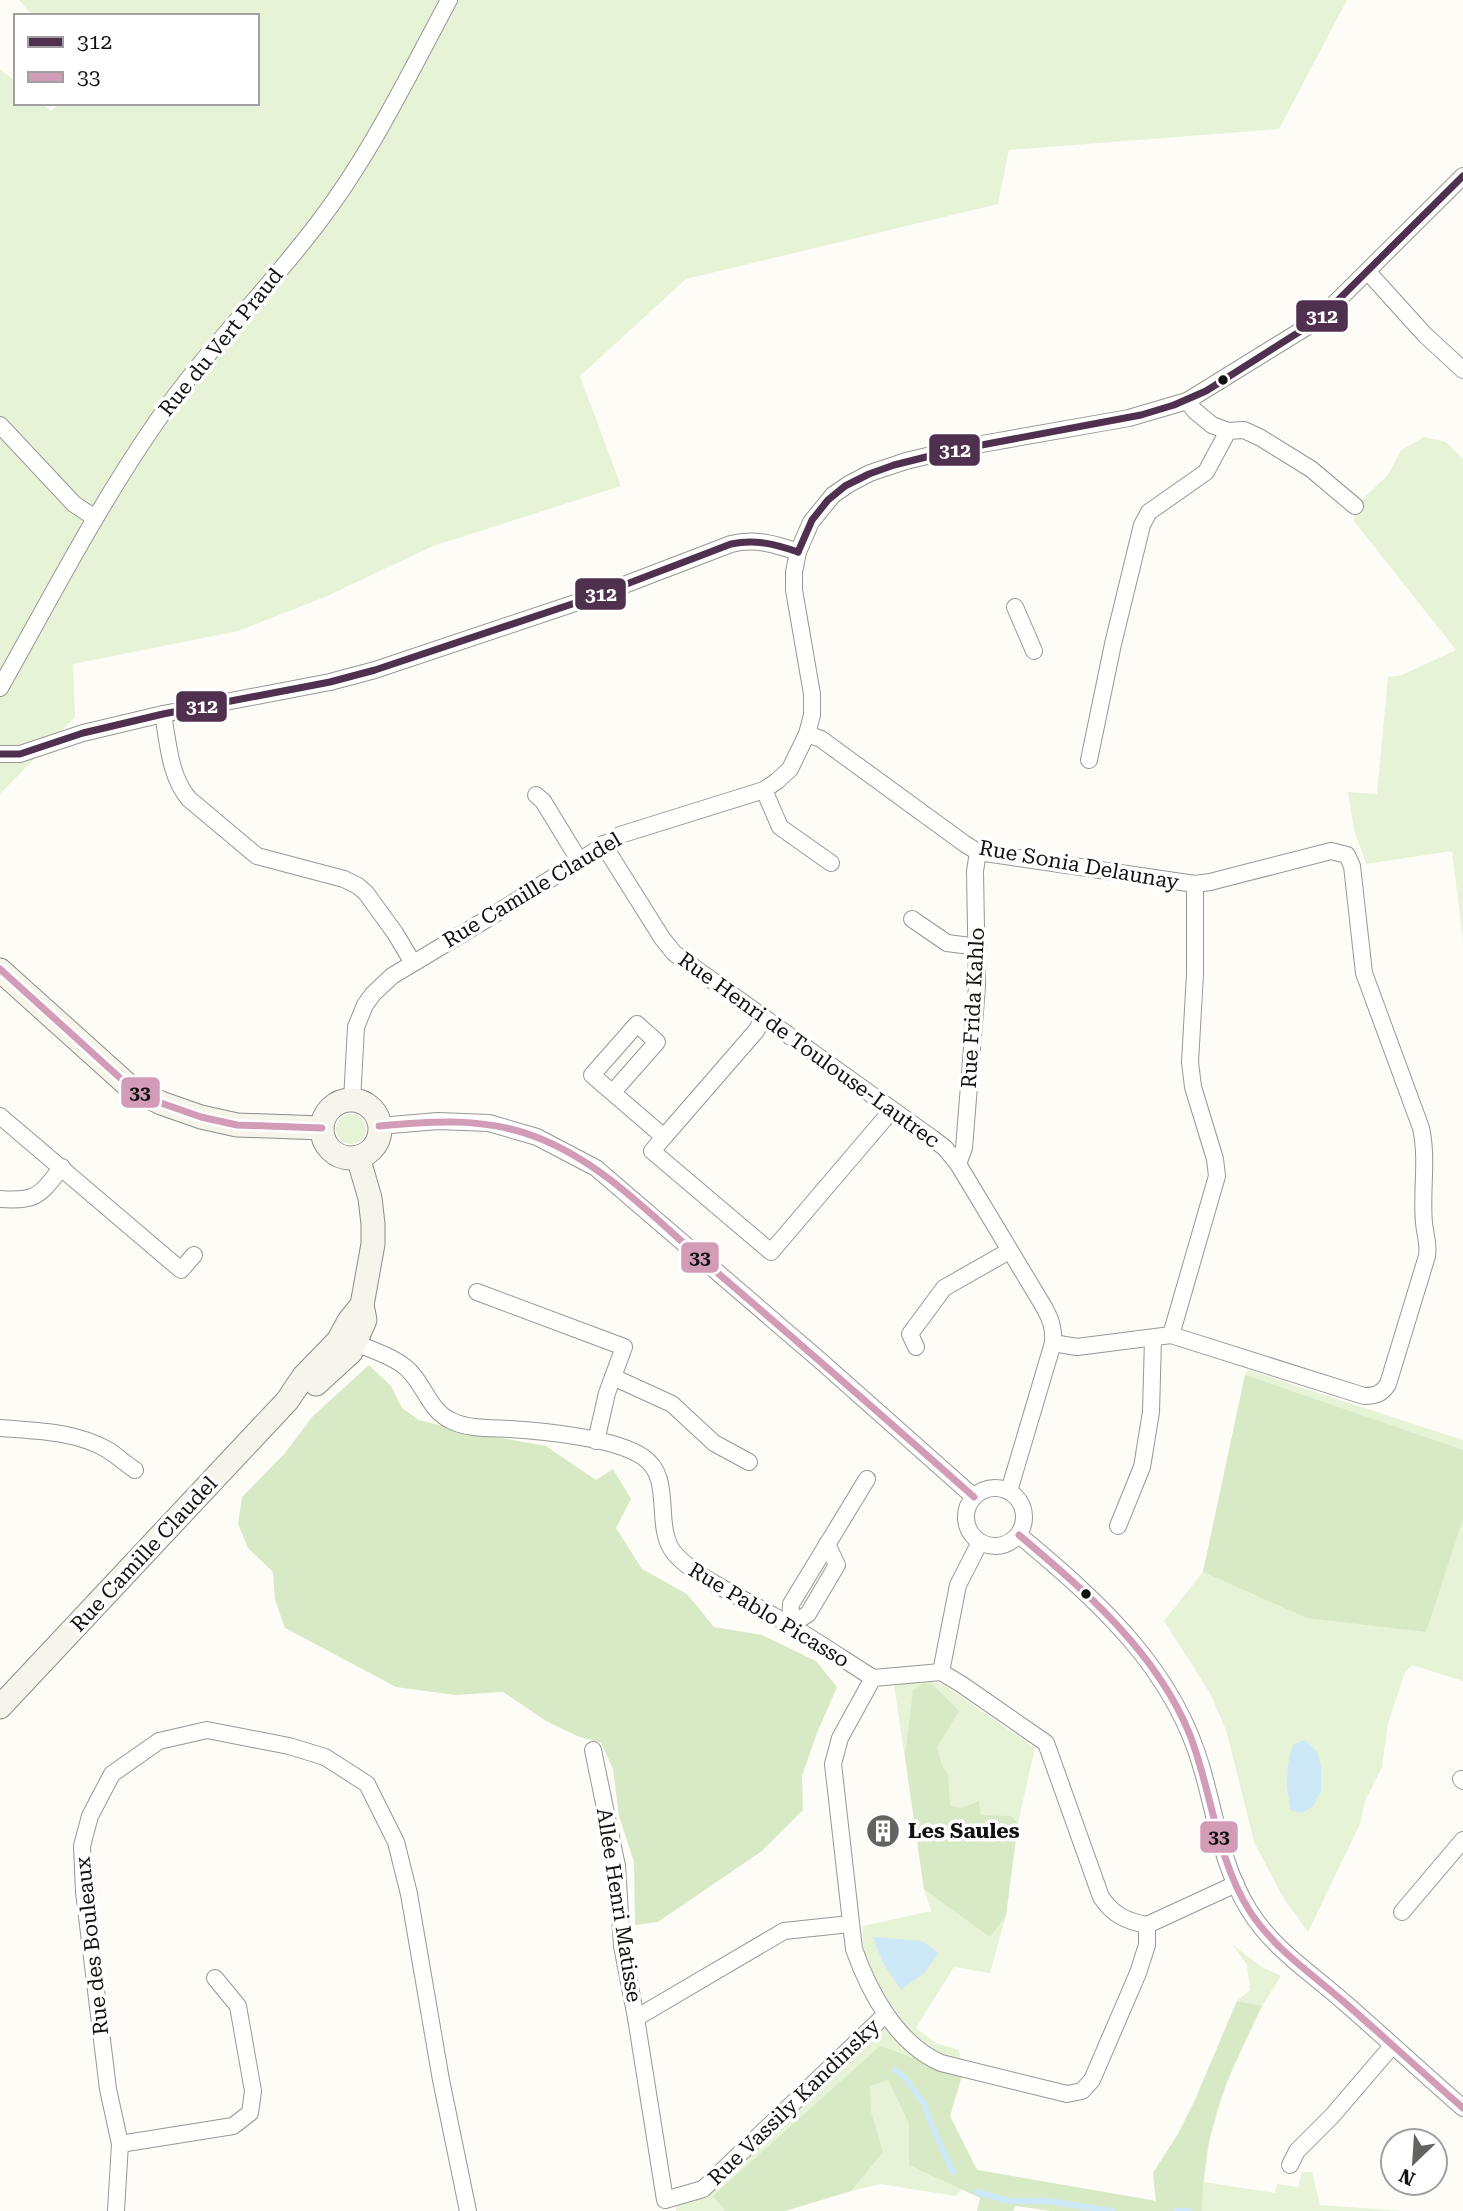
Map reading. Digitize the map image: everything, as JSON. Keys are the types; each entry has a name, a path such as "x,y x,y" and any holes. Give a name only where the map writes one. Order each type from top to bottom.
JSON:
{"street":[{"name":"Rue du Vert Praud","path":"0,688 95,518 154,424 192,373 298,248 342,188 384,122 449,0"},
{"name":"Rue Camille Claudel","path":"352,1101 354,1039 360,1014 381,986 412,963 492,916 603,844 631,831 764,790 777,782 789,769 807,734 812,715 812,694 794,590 794,572 798,552 811,522 822,506 849,484 870,473 906,461 965,447 1129,418 1187,401 1318,320 1463,176"},
{"path":"1368,272 1424,335 1463,370"},
{"path":"1187,401 1212,425 1228,431 1244,430 1261,438 1311,470 1355,506"},
{"path":"0,425 74,504 95,518"},
{"path":"1089,760 1142,525 1149,512 1206,472 1228,431"},
{"path":"0,754 20,754 83,733 163,714 330,682 375,670 590,598 745,540 798,552"},
{"path":"1015,607 1034,651"},
{"path":"163,714 175,775 189,799 257,856 344,879 358,886 395,933 412,963"},
{"name":"Rue Sonia Delaunay","path":"807,734 821,739 978,852 1195,884 1331,851 1347,855 1352,866 1364,973 1424,1142 1424,1222 1427,1256 1388,1384 1380,1393 1364,1396 1171,1335"},
{"path":"764,790 780,827 831,863"},
{"path":"536,795 543,801 579,860"},
{"name":"Rue Henri de Toulouse-Lautrec","path":"603,844 662,939 674,953 944,1148 958,1164 1053,1323 1053,1343 1009,1491"},
{"name":"Rue Frida Kahlo","path":"958,1164 964,1148 978,986 975,871 978,852"},
{"path":"1053,1343 1077,1347 1171,1335 1217,1176 1215,1159 1193,1087 1190,1062 1195,974 1195,884"},
{"path":"912,919 947,943 978,947"},
{"path":"1,970 130,1087 161,1103 201,1118 237,1125 322,1128"},
{"path":"763,1019 756,1031 652,1151 771,1252 892,1110"},
{"path":"612,1093 664,1137"},
{"path":"352,1101 371,1108 379,1126 374,1147 358,1157 344,1157 331,1150 324,1140 322,1128 329,1111 340,1103 352,1101"},
{"path":"0,1116 181,1270 194,1255"},
{"path":"379,1126 438,1121 489,1124 537,1137 596,1168 974,1497"},
{"name":"Rue Camille Claudel","path":"287,1401 313,1387 351,1352 365,1320 362,1305 373,1244 373,1224 370,1198 358,1157"},
{"path":"0,1199 30,1199 44,1189 62,1167"},
{"path":"916,1347 910,1334 944,1288 1009,1251"},
{"path":"477,1292 624,1347 607,1393 596,1441"},
{"name":"Rue Camille Claudel","path":"0,1707 287,1401 304,1376 338,1341 362,1305"},
{"path":"1118,1526 1142,1467 1151,1412 1153,1339"},
{"name":"Rue Pablo Picasso","path":"356,1343 404,1366 436,1409 454,1422 499,1429 544,1431 617,1445 646,1458 659,1477 667,1539 681,1561 873,1678"},
{"path":"613,1377 672,1404 715,1443 749,1462"},
{"path":"0,1428 55,1432 76,1437 108,1451 135,1470"},
{"path":"790,1625 808,1615 837,1565 827,1544 867,1479"},
{"path":"990,1488 1009,1491 1018,1499 1024,1510 1024,1523 1019,1535 1003,1545 992,1546 980,1542 971,1533 967,1522 967,1509 974,1497 990,1488"},
{"path":"1019,1535 1117,1623 1163,1681 1191,1737 1202,1769 1221,1847 1236,1884 1247,1906 1271,1941 1463,2108"},
{"path":"941,1672 958,1585 980,1542"},
{"path":"1147,1925 1147,1945 1138,1973 1091,2080 1087,2087 1075,2094 934,2060 923,2053 885,2015 862,1972 854,1949 850,1924 833,1765 841,1738 873,1678 941,1672 1046,1743 1101,1897 1121,1918 1147,1925 1236,1884"},
{"name":"Rue des Bouleaux","path":"117,2211 120,2144 108,2089 84,1892 82,1846 90,1816 113,1773 159,1741 207,1730 325,1756 367,1784 396,1842 409,1894 468,2211"},
{"name":"Allée Henri Matisse","path":"593,1750 617,1866 622,1946 636,2018"},
{"path":"1402,1912 1463,1840"},
{"path":"636,2018 784,1931 850,1924"},
{"path":"120,2144 233,2126 250,2113 253,2091 238,2006 215,1978"},
{"name":"Rue Vassily Kandinsky","path":"636,2018 665,2200 703,2189 885,2015"},
{"path":"1290,2165 1297,2151 1332,2116 1392,2046"}],"green space":[{"path":"19,0 1347,0 1279,129 1009,150 998,204 686,279 580,376 621,486 433,546 325,597 238,631 73,664 75,717 0,794 0,69 14,80 14,105 44,105 51,111 58,105 259,105 259,14 31,14"},
{"path":"1424,437 1446,442 1463,459 1463,941 1452,851 1366,864 1354,830 1348,792 1377,794 1388,677 1402,675 1456,650 1354,521 1355,506 1388,475 1401,450"},
{"path":"351,1114 362,1118 366,1129 362,1140 351,1144 340,1140 336,1129 340,1118"},
{"path":"369,1365 391,1386 402,1408 419,1420 546,1446 596,1480 613,1469 631,1499 616,1528 642,1569 687,1594 714,1627 762,1635 816,1661 837,1687 802,1776 803,1810 762,1851 658,1922 635,1925 634,1862 619,1816 613,1769 601,1743 577,1736 546,1721 503,1692 455,1695 396,1687 285,1628 275,1600 273,1572 248,1548 238,1524 242,1497 285,1453 313,1416"},
{"path":"1248,1370 1463,1440 1463,1681 1412,1665 1405,1672 1388,1723 1382,1767 1365,1801 1360,1824 1308,1932 1284,1899 1254,1842 1226,1730 1210,1693 1164,1621 1203,1572"},
{"path":"1245,1375 1463,1450 1463,1519 1426,1632 1307,1618 1203,1572"},
{"path":"932,1682 944,1685 1035,1748 1018,1823 1006,1915 990,1973 954,1967 916,2028 936,2043 959,2050 962,2075 950,2116 977,2170 956,2196 881,2184 785,2211 676,2211 677,2200 710,2193 899,2015 884,1995 867,1962 863,1926 931,1911 924,1889 894,1684"},
{"path":"924,1683 932,1684 959,1711 937,1747 948,1775 950,1805 962,1808 979,1801 981,1815 1011,1816 1018,1823 1006,1915 990,1937 924,1889 905,1756 913,1690"},
{"path":"1232,1944 1260,1966 1281,1976 1262,2006 1225,2086 1209,2142 1204,2182 1275,2193 1277,2184 1298,2187 1302,2172 1312,2172 1320,2205 1402,2211 1051,2211 977,2170 1156,2201 1153,2173 1178,2134 1237,2001 1250,1990 1247,1965"},
{"path":"1237,2001 1262,2006 1220,2100 1205,2163 1202,2211 1051,2211 1016,2206 1013,2211 977,2211 980,2198 909,2165 909,2123 888,2080 870,2086 871,2112 883,2152 851,2191 785,2211 725,2211 713,2196 880,2046 962,2075 950,2116 977,2170 1156,2201 1153,2173 1195,2101"}],"water":[{"path":"1305,1740 1317,1752 1321,1767 1321,1791 1313,1806 1302,1813 1291,1811 1287,1777 1294,1744"},
{"path":"873,1937 922,1941 939,1953 924,1973 901,1990 883,1963"}],"waterway":[{"path":"895,2070 905,2078 925,2105 953,2172"},
{"path":"976,2192 1010,2201 1048,2201 1112,2211"},
{"path":"1176,2211 1189,2211"}],"transit line":[{"name":"312","path":"798,552 812,520 828,500 845,486 869,474 950,451 1141,415 1206,391 1318,320 1463,176"},
{"name":"312","path":"0,754 20,754 83,733 163,714 330,682 375,670 590,598 731,544 765,543 798,552"},
{"name":"33","path":"0,969 130,1087 161,1103 201,1117 237,1125 322,1128"},
{"name":"33","path":"379,1126 439,1122 497,1126 536,1137 583,1161 626,1192 974,1497"},
{"name":"33","path":"1019,1535 1069,1578 1117,1625 1159,1677 1190,1735 1229,1868 1238,1890 1259,1924 1293,1959 1463,2108"}],"place":[{"name":"Les Saules","path":"883,1831"}]}
